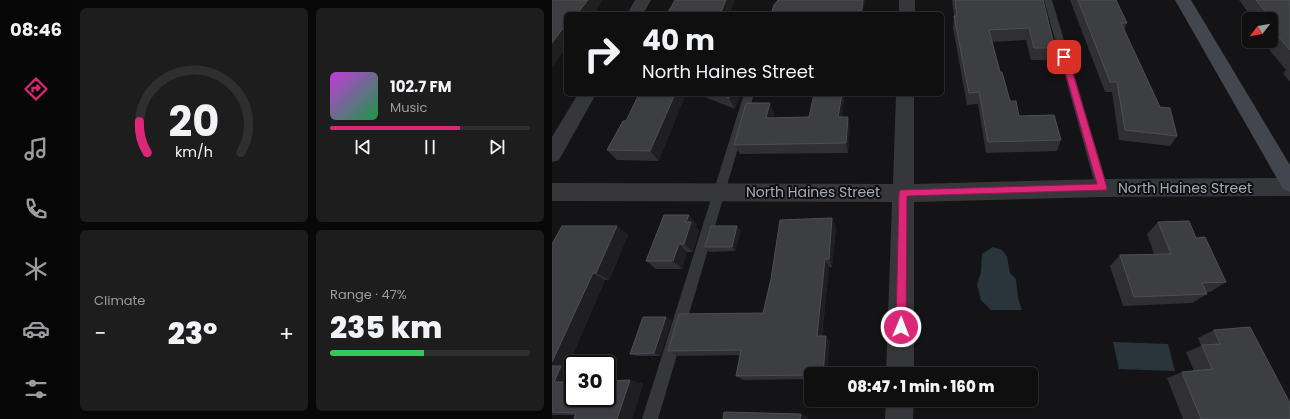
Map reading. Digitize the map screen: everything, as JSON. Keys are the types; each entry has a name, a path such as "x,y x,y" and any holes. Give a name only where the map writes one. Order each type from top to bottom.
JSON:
{"street":[{"path":"636,12 643,0"},
{"path":"907,0 907,12"},
{"path":"1182,0 1290,183"},
{"path":"552,154 586,96"},
{"path":"900,367 905,96"},
{"name":"North Haines Street","path":"552,192 903,193 1102,188 1290,187"},
{"path":"899,419 900,407"}],"lane":[{"path":"1048,0 1102,188"},
{"path":"650,419 748,96"}],"shaded area":[{"path":"993,247 1002,250 1007,257 1010,273 1016,279 1018,298 1022,310 991,310 981,300 977,285 981,272 982,254"},
{"path":"1113,342 1168,344 1175,371 1119,369"}],"building":[{"path":"552,0 588,0 579,12 564,12 564,27 552,43"},
{"path":"675,0 726,0 721,12 668,12"},
{"path":"778,0 863,0 861,12 772,12 774,5"},
{"path":"955,0 1043,0 1055,48 1034,48 1029,28 989,30 1000,72 1002,72 1010,101 1016,101 1019,116 1054,115 1061,140 988,142 979,92 969,93 954,16 957,16"},
{"path":"1078,0 1116,0 1127,23 1121,23 1160,107 1170,108 1177,136 1125,130 1117,82 1110,82"},
{"path":"1256,0 1290,0 1290,50 1278,36 1278,12 1266,12"},
{"path":"638,96 674,96 650,151 607,150 623,121 626,121"},
{"path":"814,96 842,96 838,117 848,117 846,143 734,145 746,103 770,103 766,118 809,117"},
{"path":"664,215 689,215 686,222 691,222 684,244 679,244 673,261 646,261"},
{"path":"832,218 829,259 825,259 817,336 826,336 824,367 804,367 804,375 736,376 741,350 668,351 679,314 763,313 771,279 780,220"},
{"path":"1189,221 1196,238 1205,237 1226,282 1202,283 1207,294 1134,297 1120,255 1171,254 1158,222"},
{"path":"562,226 617,226 596,273 593,273 552,362 552,244"},
{"path":"711,226 737,226 732,247 705,247"},
{"path":"643,317 666,317 654,353 630,354"},
{"path":"1250,327 1290,403 1290,419 1201,419 1182,372 1212,369 1202,345 1220,344 1214,330"},
{"path":"552,366 561,366 554,382 564,382 564,407 616,407 616,381 630,380 617,419 574,419 576,413 552,412"},
{"path":"724,412 801,414 800,419 723,419"}],"route":[{"path":"901,327 903,193 1102,188 1064,57"}]}
